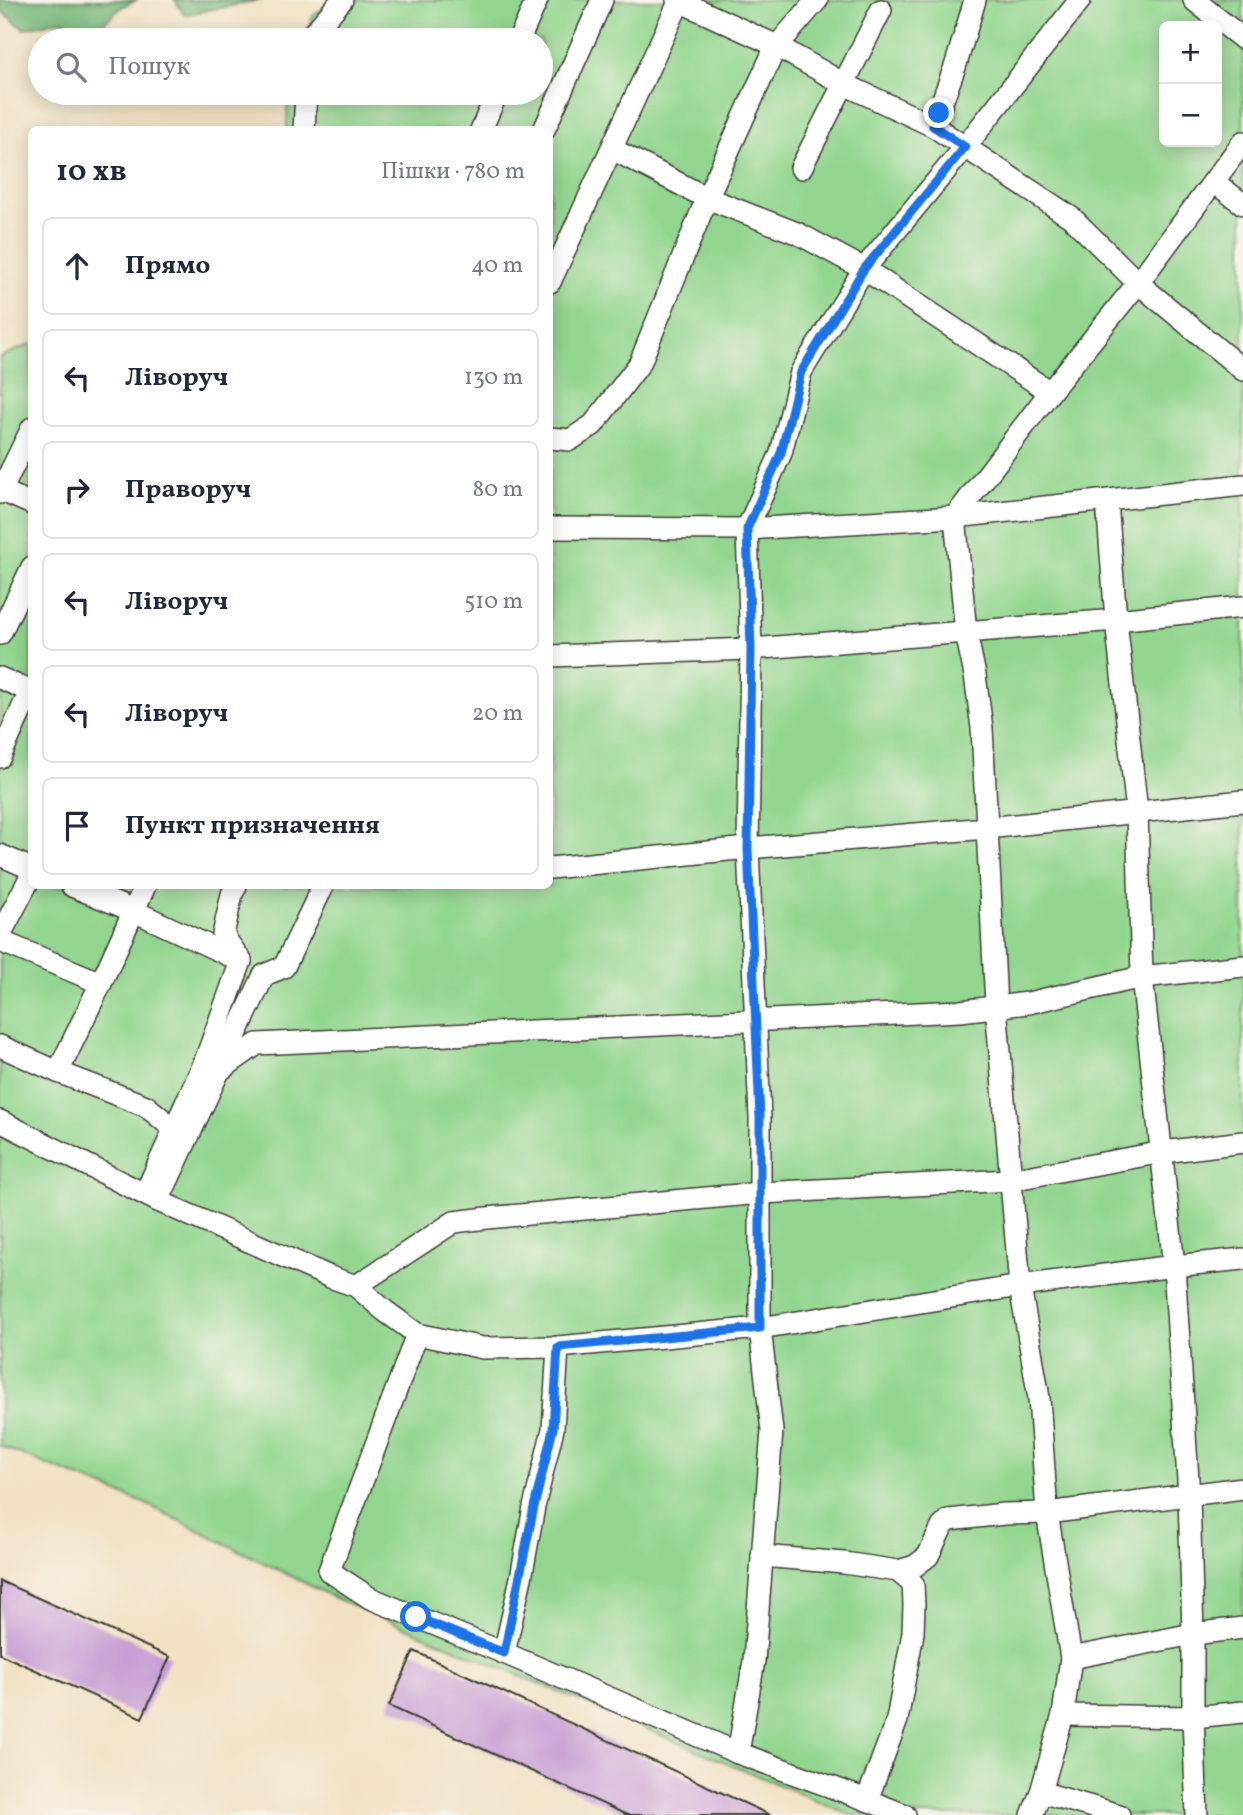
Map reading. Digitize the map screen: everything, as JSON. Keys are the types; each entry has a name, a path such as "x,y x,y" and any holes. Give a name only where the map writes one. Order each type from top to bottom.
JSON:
{"street":[{"path":"318,28 342,0"},
{"path":"524,28 537,0"},
{"path":"546,126 602,0"},
{"path":"553,276 679,0 777,46 844,84 933,126 1072,218 1138,283 1243,370"},
{"path":"553,438 570,440 593,425 640,363 706,198 777,46 817,0"},
{"path":"933,126 956,64 975,0"},
{"path":"738,1753 754,1661 772,1431 760,1328 760,1117 748,848 751,649 747,529 781,453 801,372 864,269 965,147 1080,0"},
{"path":"1194,0 1243,39"},
{"path":"801,168 881,10"},
{"path":"304,126 305,105"},
{"path":"483,126 492,105"},
{"path":"1032,1815 1063,1715 1071,1658 1047,1513 1039,1398 1020,1286 996,1006 982,728 966,632 956,517 1050,392 1138,283 1243,142"},
{"path":"612,149 706,198 799,234 864,269 1050,392"},
{"path":"1214,182 1243,204"},
{"path":"28,436 0,491 28,502"},
{"path":"553,528 747,529 956,517 1243,485"},
{"path":"1107,501 1116,620 1137,812 1142,977 1174,1266 1189,1495 1197,1815"},
{"path":"0,634 28,575"},
{"path":"553,656 751,649 1116,620 1243,607"},
{"path":"0,678 28,689"},
{"path":"0,757 28,696"},
{"path":"553,869 1243,801"},
{"path":"0,855 28,869"},
{"path":"0,935 28,879"},
{"path":"79,889 134,911 241,961 264,975"},
{"path":"58,1072 144,889"},
{"path":"234,889 223,935 241,961"},
{"path":"151,1198 174,1129 264,975 284,967 322,889"},
{"path":"0,941 101,983"},
{"path":"151,1198 212,1066 241,961"},
{"path":"212,1066 257,1044 960,1011 1028,1003 1142,977 1243,966"},
{"path":"0,1046 146,1106 174,1129"},
{"path":"0,1121 151,1198 356,1286 417,1334 483,1348 558,1347 760,1328 1020,1286 1243,1259"},
{"path":"356,1286 454,1222 761,1193 1010,1180 1163,1152 1243,1142"},
{"path":"417,1334 330,1571 370,1598 738,1753 905,1815"},
{"path":"504,1653 553,1429 558,1347"},
{"path":"762,1556 898,1571 915,1566 928,1556 942,1527 949,1520 1047,1513 1243,1488"},
{"path":"867,1801 897,1720 913,1633 913,1584 898,1571"},
{"path":"1071,1658 1193,1634 1243,1628"},
{"path":"1063,1715 1193,1717 1243,1712"},
{"path":"1041,1792 1119,1815"}],"green space":[{"path":"0,0 137,0 123,6 98,28 85,28 60,20 24,29 0,10"},
{"path":"175,0 261,0 184,15"},
{"path":"335,0 1243,0 1243,1815 851,1815 333,1597 146,1504 0,1446 0,357 28,345 28,889 553,889 553,126 287,126 288,105 553,105 553,28 308,28 313,16"}],"building":[{"path":"0,1581 170,1657 142,1718 0,1654"},
{"path":"414,1651 770,1815 627,1815 389,1706"}],"route":[{"path":"416,1617 504,1653 553,1429 558,1347 760,1328 760,1117 748,848 751,649 747,529 781,453 801,372 864,269 965,147 933,126 939,113"}]}
